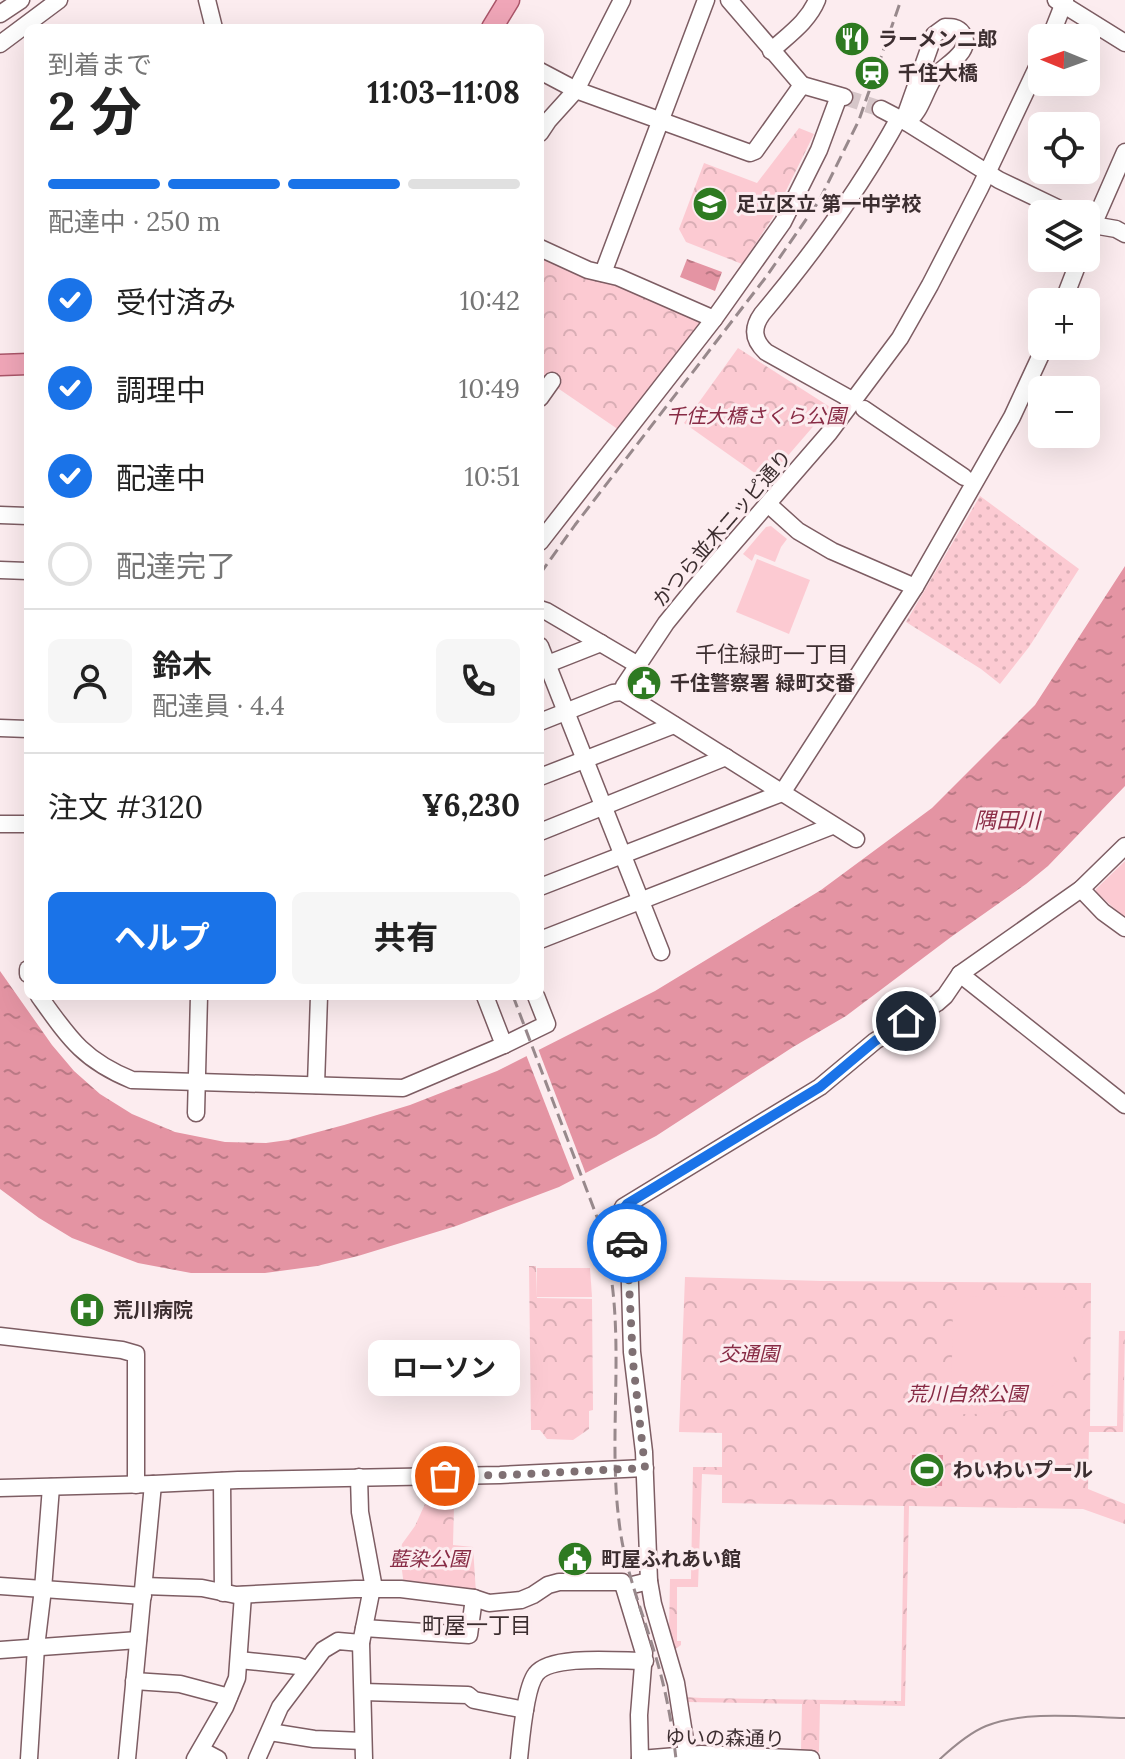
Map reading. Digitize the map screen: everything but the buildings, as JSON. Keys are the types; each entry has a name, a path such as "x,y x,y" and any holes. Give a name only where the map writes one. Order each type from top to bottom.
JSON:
{"main road":[{"path":"494,24 509,0"},
{"path":"0,365 24,364"}],"street":[{"path":"0,14 21,0"},
{"path":"27,24 59,0"},
{"path":"207,0 213,24"},
{"path":"544,127 576,90 622,0"},
{"path":"603,273 706,0"},
{"path":"545,523 714,319 783,222 842,97 802,85 729,0"},
{"path":"771,51 806,20 817,0"},
{"path":"1054,24 1061,2 1125,43"},
{"path":"0,44 24,26"},
{"path":"903,120 913,118 937,74 962,52 962,33 955,27 945,27 934,35 903,120 841,213 762,314 754,330 759,345 766,352 858,405 964,477"},
{"path":"544,73 576,90 750,153 755,151 802,85"},
{"name":"かつら並木ニッピ通り","path":"622,692 666,623 829,433 858,405 930,285 1028,87"},
{"path":"881,109 987,173 1040,200"},
{"path":"1100,203 1125,152"},
{"path":"1100,225 1125,234"},
{"path":"544,250 588,270 618,277 714,319"},
{"path":"544,885 782,793 915,587 1012,417 1038,360"},
{"path":"544,392 552,381"},
{"path":"768,504 798,531 832,551 915,587"},
{"path":"0,515 24,516"},
{"path":"0,570 24,571"},
{"path":"544,610 638,665"},
{"path":"601,643 544,666 586,759 661,952"},
{"path":"544,720 622,692 856,839"},
{"path":"544,775 674,725"},
{"path":"0,728 24,729"},
{"path":"544,830 726,757"},
{"path":"0,824 24,824"},
{"path":"544,938 832,826"},
{"path":"688,1757 676,1683 649,1581 645,1468 633,1362 630,1264 621,1215 623,1207 820,1087 875,1041 937,1003 960,974 1081,889 1125,846"},
{"path":"1081,889 1103,912 1125,928"},
{"path":"960,974 1122,1096"},
{"path":"42,1000 92,1060 132,1080 403,1088 547,1024 538,1000"},
{"path":"196,1113 199,1000"},
{"path":"316,1085 319,1000"},
{"path":"487,1000 504,1045"},
{"path":"0,1336 136,1354 144,1485 143,1591 127,1759"},
{"path":"0,1488 500,1475 645,1468"},
{"path":"359,1477 360,1512 373,1588 362,1635 364,1759"},
{"path":"222,1481 223,1593"},
{"path":"29,1759 51,1487"},
{"path":"624,1587 649,1581"},
{"path":"0,1586 143,1591 202,1588 243,1595 373,1588 474,1598 489,1603 521,1600 559,1582 622,1582 645,1661 639,1715 640,1759"},
{"path":"218,1759 198,1754 237,1678 243,1595"},
{"path":"257,1759 280,1707 323,1650 338,1641 362,1635 469,1635 474,1598"},
{"path":"0,1650 138,1640"},
{"path":"519,1759 525,1710 532,1681 539,1670 571,1659 645,1661"},
{"path":"239,1660 307,1669"},
{"path":"134,1681 180,1684 229,1697"},
{"path":"363,1692 468,1695 474,1700 525,1710"},
{"path":"270,1732 314,1739 363,1741"},
{"name":"ゆいの森通り","path":"640,1759 811,1759"}],"green space":[{"path":"799,128 814,134 773,217 742,264 686,242 679,229 704,163 757,183"},
{"path":"544,255 622,284 704,321 619,430 544,379"},
{"name":"千住大橋さくら公園","path":"738,348 830,407 766,481 684,423"},
{"path":"980,496 1079,569 1029,647 1000,684 906,622"},
{"path":"771,526 787,539 775,562 755,554 752,561 743,554 766,527"},
{"path":"757,559 810,580 789,634 736,612"},
{"path":"1125,861 1125,918 1096,889"},
{"path":"529,1266 536,1266 537,1298 592,1299 593,1410 589,1411 589,1429 573,1440 547,1439 540,1430 531,1430"},
{"path":"537,1268 590,1268 592,1297 537,1297"},
{"name":"荒川自然公園","path":"685,1277 1091,1283 1090,1426 1117,1426 1119,1331 1125,1331 1123,1432 1089,1432 1088,1489 1125,1504 1125,1524 1083,1509 909,1506 905,1706 820,1704 819,1752 801,1751 802,1704 686,1702 685,1697 901,1701 904,1506 722,1503 722,1475 702,1474 698,1587 677,1587 677,1641 681,1641 681,1645 674,1650 669,1632 670,1579 691,1579 693,1467 722,1467 722,1433 679,1432"},
{"path":"962,1296 1081,1298 1082,1326 1078,1347 1067,1369 1050,1389 1019,1408 994,1413 951,1414 953,1305"},
{"name":"藍染公園","path":"433,1483 440,1483 439,1506 454,1506 453,1545 473,1547 476,1593 404,1586 400,1555 402,1544 425,1504 433,1504"}],"water":[{"path":"687,259 722,272 715,291 680,277"},
{"name":"隅田川","path":"1125,566 1125,786 1048,866 1026,884 846,1016 656,1136 559,1187 456,1226 358,1256 317,1266 265,1273 191,1273 138,1263 72,1238 0,1189 0,971 74,1071 100,1094 132,1114 175,1132 225,1142 266,1143 288,1140 410,1105 497,1071 655,991 821,890 932,808 1035,705"},
{"name":"わいわいプール","path":"912,1455 943,1455 942,1486 911,1485"}],"pier":[{"path":"537,1046 587,1177 576,1183 525,1052"}],"tunnel":[{"path":"844,97 881,109"}],"tram line":[{"path":"940,1759 974,1732 1001,1721 1054,1716 1125,1718"}],"railway":[{"path":"544,568 766,277 819,201 859,120 901,0"},
{"path":"515,1000 597,1217 608,1258 615,1313 615,1462 621,1538 665,1691 676,1759"}],"way so far":[{"path":"445,1476 645,1468 633,1362 627,1243"}],"place":[{"name":"ラーメン二郎","path":"852,39"},
{"name":"千住大橋","path":"872,73"},
{"name":"足立区立 第一中学校","path":"710,204"},
{"name":"千住警察署 緑町交番","path":"644,683"},
{"name":"荒川病院","path":"87,1310"},
{"name":"わいわいプール","path":"927,1470"},
{"name":"ローソン","path":"445,1476"},
{"name":"町屋ふれあい館","path":"575,1559"}],"district":[{"name":"千住緑町一丁目","path":"772,654"},
{"name":"町屋一丁目","path":"477,1625"}],"route":[{"path":"627,1243 621,1215 623,1207 820,1087 875,1041 906,1021"}],"park label":[{"name":"交通園","path":"749,1354"}]}
